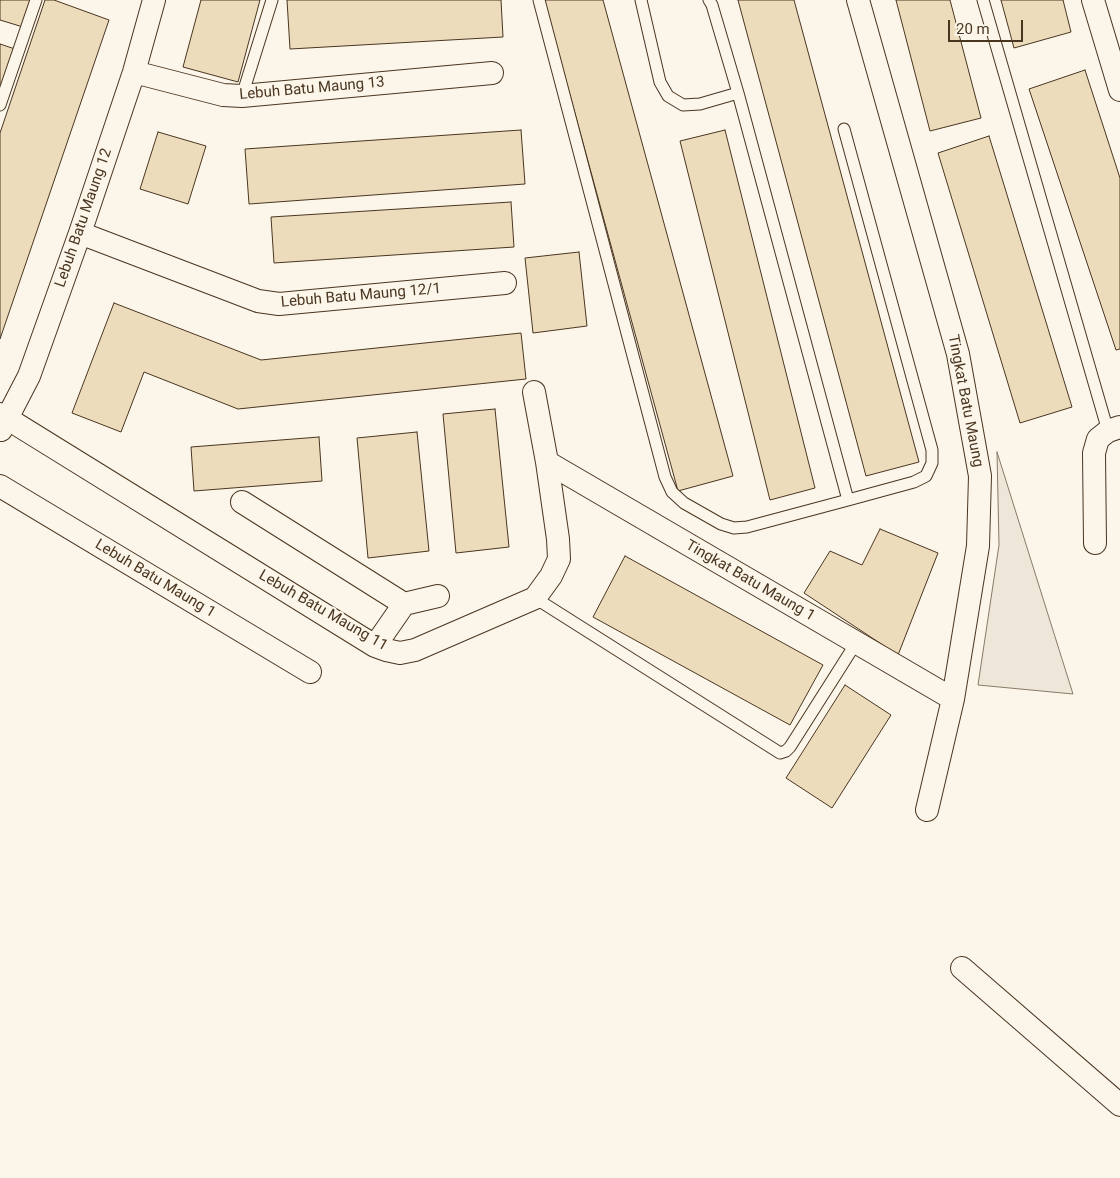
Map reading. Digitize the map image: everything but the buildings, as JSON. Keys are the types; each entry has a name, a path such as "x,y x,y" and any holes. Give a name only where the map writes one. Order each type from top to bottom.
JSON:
{"street":[{"name":"Lebuh Batu Maung 12","path":"3,421 30,376 134,72 154,0"},
{"name":"Tingkat Batu Maung","path":"858,0 958,354 980,476 978,546 953,699 927,810"},
{"path":"1093,0 1120,90"},
{"name":"Lebuh Batu Maung 13","path":"134,72 223,95 242,96 492,73"},
{"name":"Lebuh Batu Maung 12/1","path":"80,233 258,301 279,304 505,283"},
{"path":"534,392 547,462 559,558 551,576 535,598"},
{"name":"Lebuh Batu Maung 11","path":"3,421 375,646 386,650 400,653 414,650 535,598"},
{"path":"1095,543 1094,453 1098,439 1114,429"},
{"name":"Tingkat Batu Maung 1","path":"547,462 953,699"},
{"name":"Lebuh Batu Maung 1","path":"0,486 310,672"},
{"path":"242,502 404,604"},
{"path":"375,646 404,604 438,596"},
{"path":"962,968 1117,1097"}],"lane":[{"path":"0,105 36,0"},
{"path":"242,96 272,0"},
{"path":"539,0 665,477 672,492 684,503 721,524 734,528 747,527 914,482 926,476 932,463 932,450 844,129"},
{"path":"641,0 660,82 668,96 683,104 700,104 738,93"},
{"path":"708,0 712,5 738,93 848,500"},
{"path":"983,0 1114,429"},
{"path":"535,598 780,753 790,747 856,643"}],"shaded area":[{"path":"997,452 1073,694 978,685 999,545"}]}
